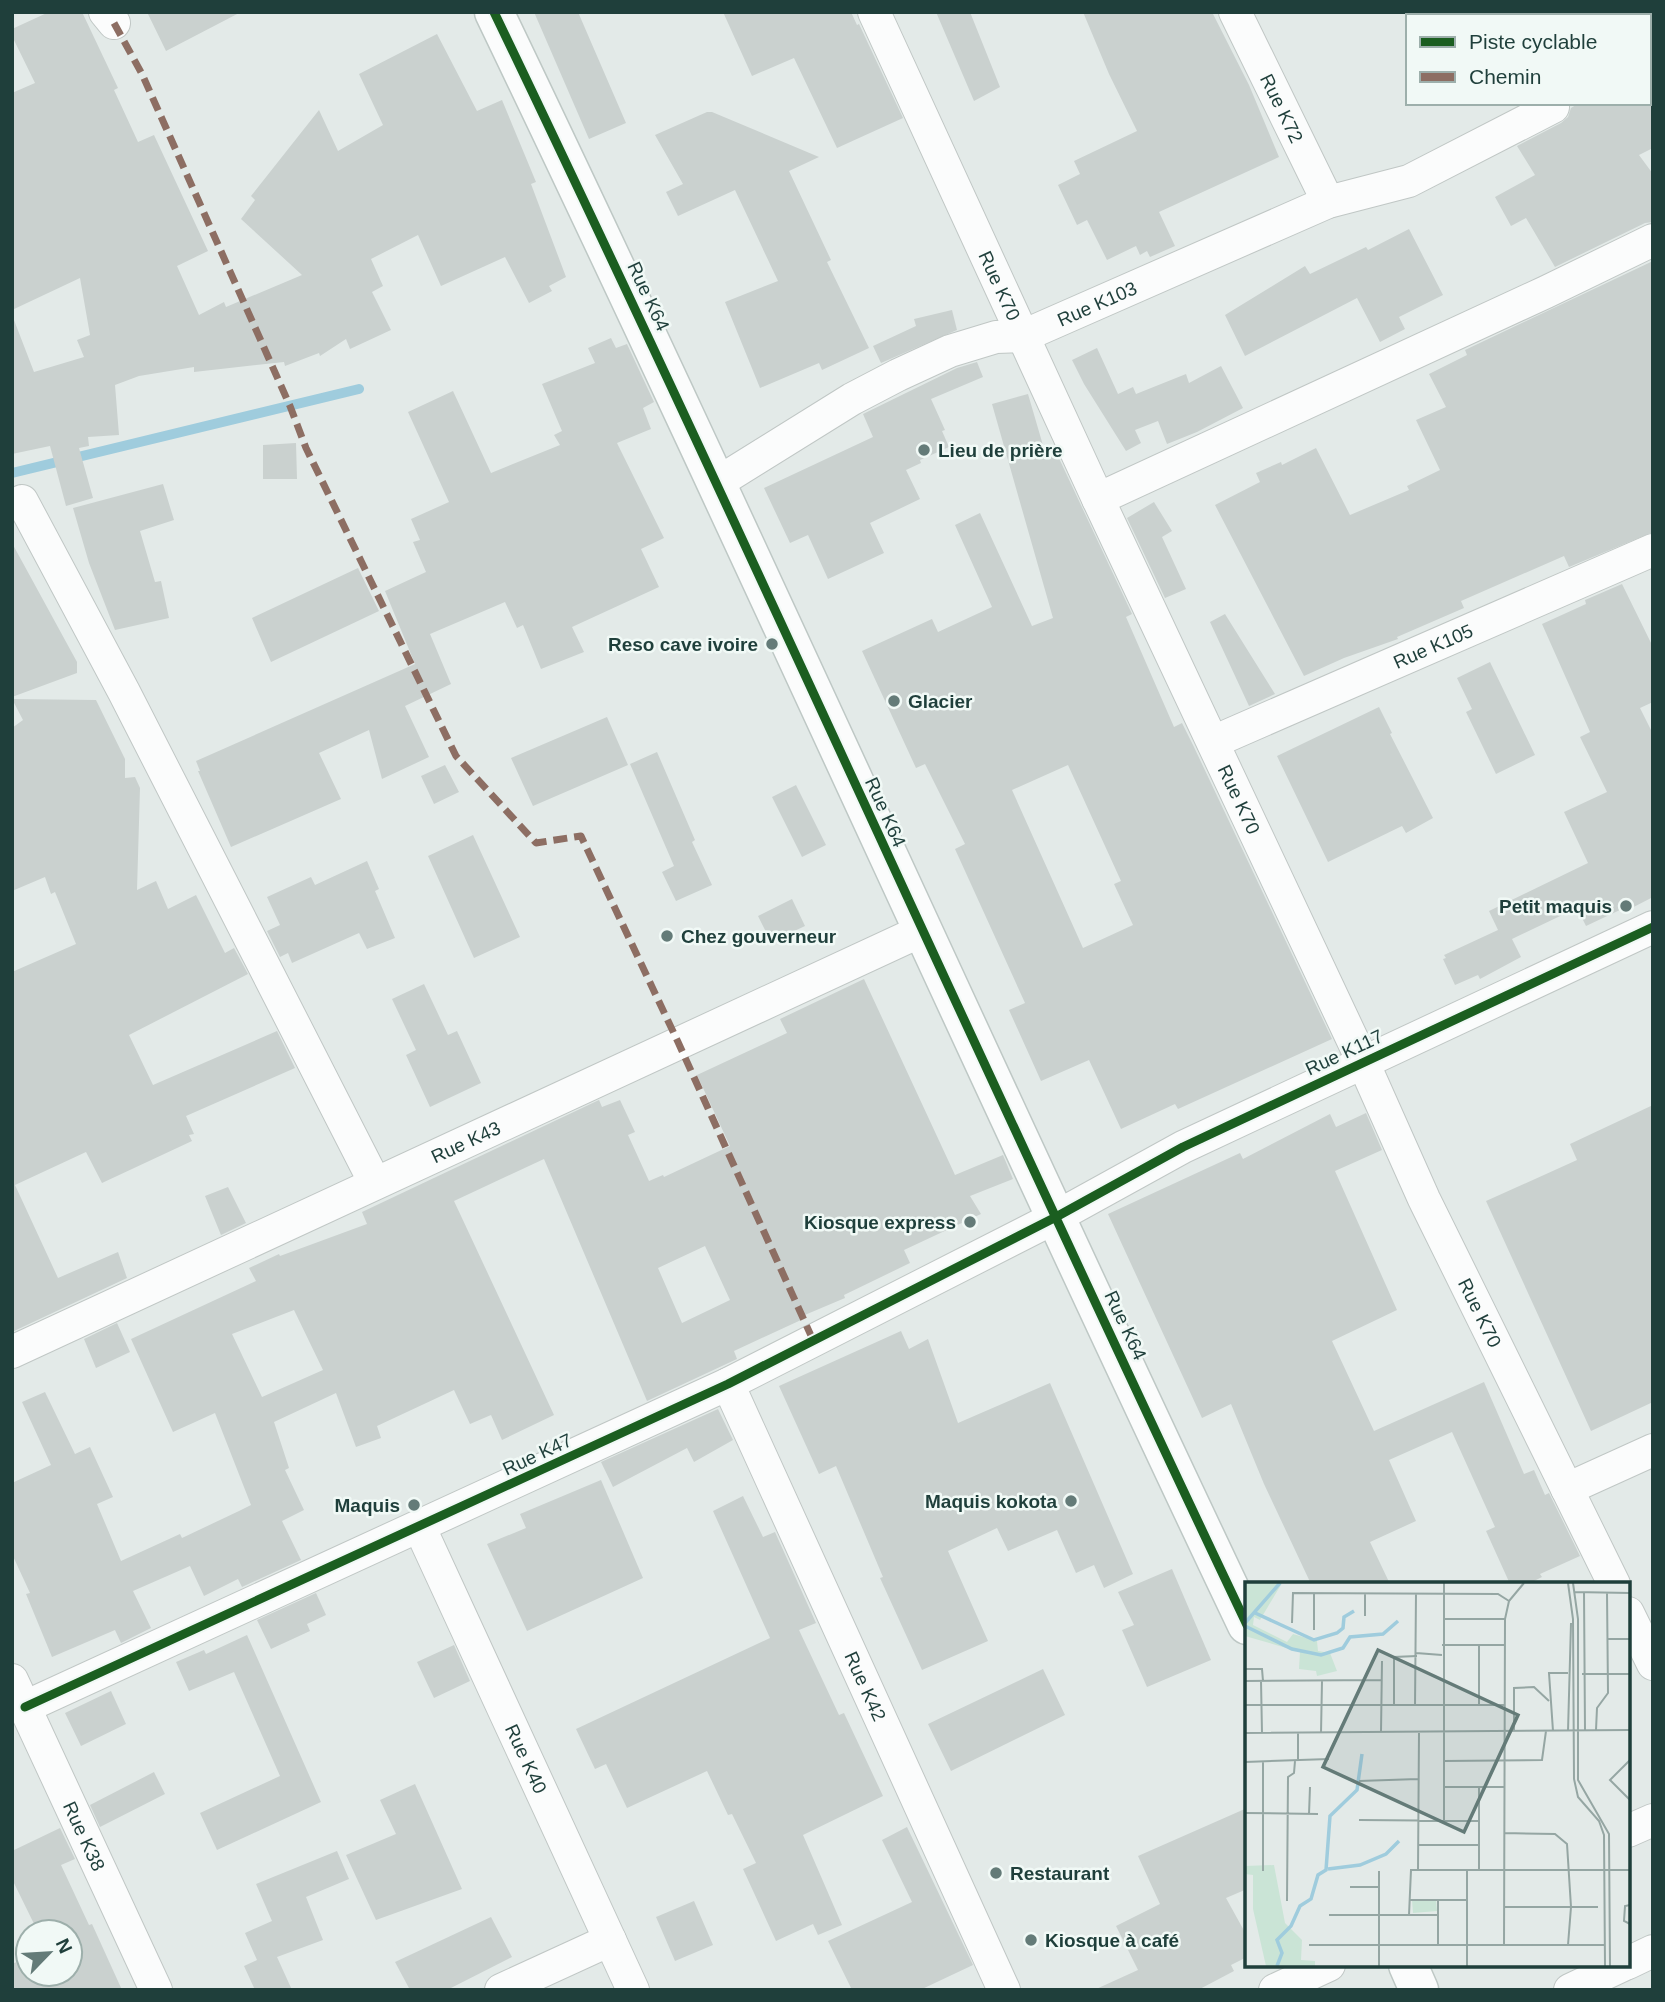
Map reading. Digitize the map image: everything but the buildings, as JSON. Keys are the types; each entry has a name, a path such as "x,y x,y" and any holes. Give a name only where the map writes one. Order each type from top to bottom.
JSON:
{"street":[{"name":"Rue K64","path":"494,12 717,483 921,930 1245,1621"},
{"name":"Rue K70","path":"874,12 1098,499 1363,1062 1424,1199 1613,1582"},
{"name":"Rue K72","path":"1235,12 1328,202"},
{"name":"Rue K103","path":"717,483 852,399 909,370 961,347 996,337 1023,336 1328,202 1409,181 1553,107"},
{"path":"1098,499 1653,240"},
{"path":"22,501 136,715 375,1183"},
{"name":"Rue K105","path":"1213,742 1653,550"},
{"name":"Rue K117","path":"1056,1217 1183,1147 1653,927"},
{"name":"Rue K43","path":"12,1352 921,930"},
{"name":"Rue K47","path":"18,1693 420,1528 728,1384 1056,1217"},
{"name":"Rue K42","path":"728,1384 1004,1990"},
{"path":"1567,1489 1653,1450"},
{"name":"Rue K40","path":"420,1528 633,1990"},
{"path":"1630,1617 1653,1664"},
{"name":"Rue K38","path":"18,1693 156,1990"},
{"path":"1630,1830 1653,1819"},
{"path":"501,1990 610,1940"},
{"path":"1630,1962 1653,1951"},
{"path":"1275,1990 1325,1967"},
{"path":"1409,1967 1419,1990"},
{"path":"1570,1990 1619,1967"}],"waterway":[{"path":"12,473 359,389"}],"marked path":[{"path":"114,23 142,74 290,406 306,448 456,756 536,843 581,836 813,1340"}],"cycle path":[{"path":"494,12 684,414 1245,1621"},
{"path":"25,1707 728,1384 1056,1217 1183,1147 1653,927"}],"place":[{"name":"Lieu de prière","path":"924,450"},
{"name":"Reso cave ivoire","path":"772,644"},
{"name":"Glacier","path":"894,701"},
{"name":"Petit maquis","path":"1626,906"},
{"name":"Chez gouverneur","path":"667,936"},
{"name":"Kiosque express","path":"970,1222"},
{"name":"Maquis kokota","path":"1071,1501"},
{"name":"Maquis","path":"414,1505"},
{"name":"Restaurant","path":"996,1873"},
{"name":"Kiosque à café","path":"1031,1940"}]}
